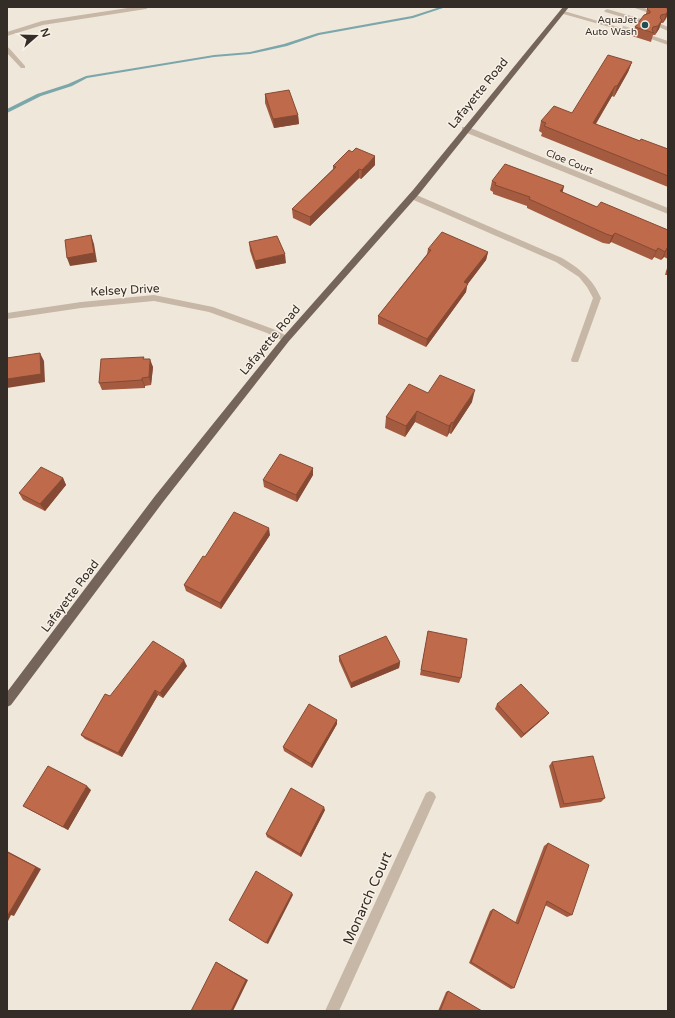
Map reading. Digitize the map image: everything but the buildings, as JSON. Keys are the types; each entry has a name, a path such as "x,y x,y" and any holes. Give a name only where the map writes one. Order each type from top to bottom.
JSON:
{"main road":[{"name":"Lafayette Road","path":"7,701 159,499 286,339 412,196 564,9"}],"street":[{"path":"7,34 42,23 146,7"},
{"path":"614,7 646,16"},
{"path":"635,7 646,16"},
{"path":"564,9 622,29"},
{"path":"599,22 608,9 646,16"},
{"path":"666,21 668,28"},
{"path":"653,38 668,43"},
{"path":"7,49 23,67"},
{"name":"Cloe Court","path":"465,129 668,211"},
{"path":"412,196 559,260 581,274 591,284 597,298 576,360"},
{"name":"Kelsey Drive","path":"7,316 81,305 154,298 210,309 270,331 286,339"},
{"name":"Monarch Court","path":"332,1011 430,797"}],"waterway":[{"path":"7,111 39,95 70,85 86,77 214,56 250,53 285,45 318,34 413,17 444,7"}],"tunnel":[{"path":"622,29 645,36"}],"place":[{"name":"AquaJet Auto Wash","path":"645,25"}]}
